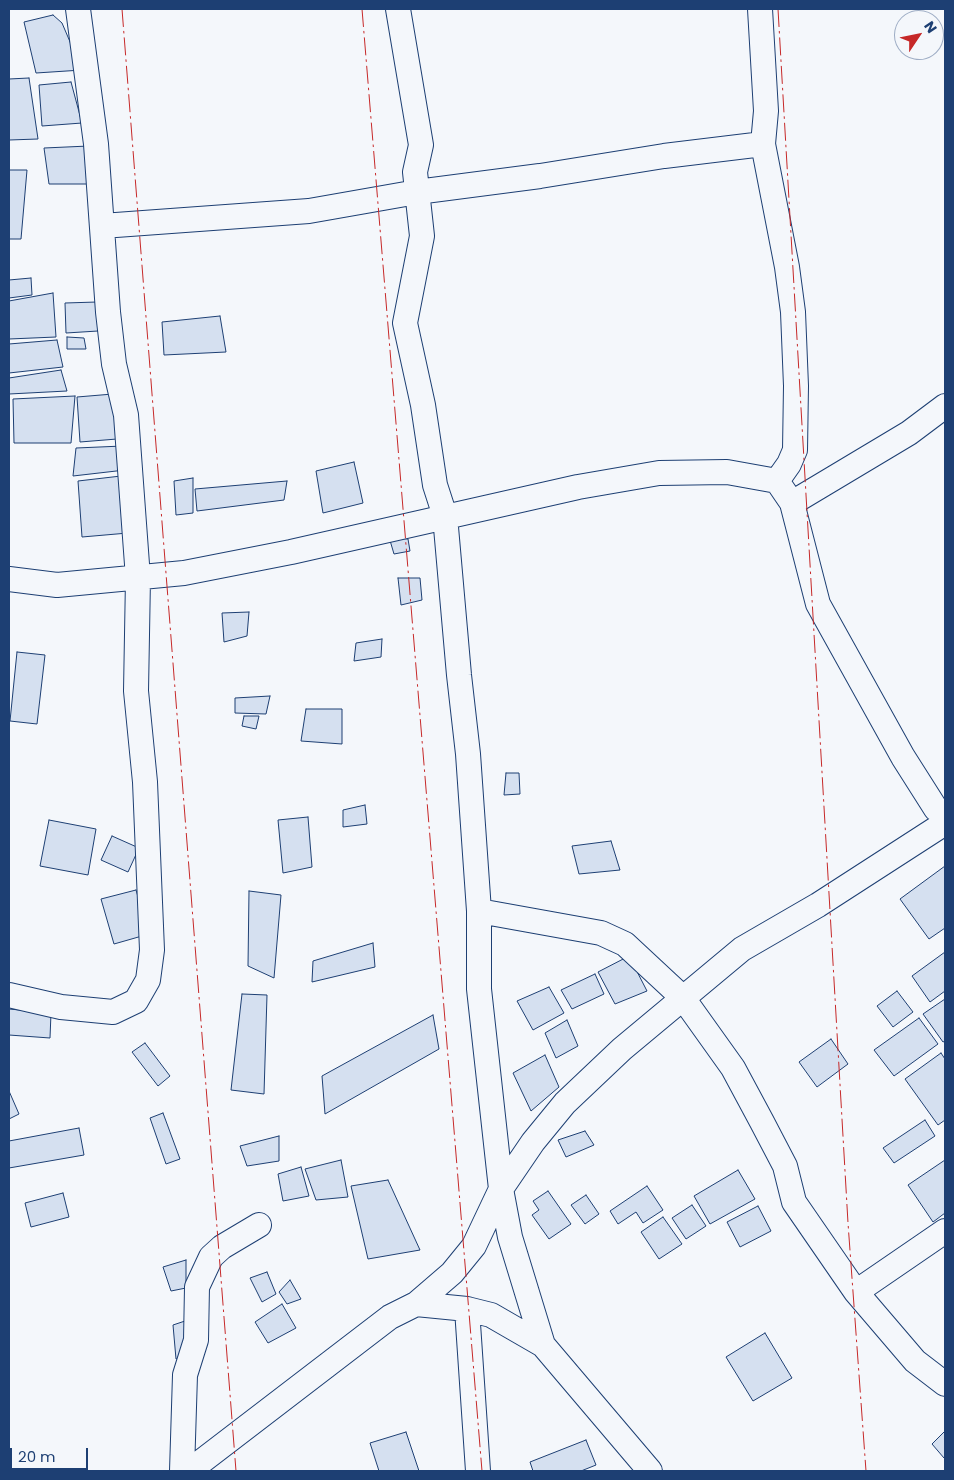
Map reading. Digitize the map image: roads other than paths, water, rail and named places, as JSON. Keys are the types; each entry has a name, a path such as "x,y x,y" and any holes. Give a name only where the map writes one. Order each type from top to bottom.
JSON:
{"street":[{"path":"9,995 61,1007 113,1012 136,1000 148,980 152,950 145,782 136,691 138,578 126,415 114,364 96,144 78,9"},
{"path":"398,9 421,145 416,172 422,236 405,323 423,404 435,485 445,516 468,754 479,911 478,989 501,1189 510,1238 543,1345"},
{"path":"760,9 766,111 763,144 787,267 793,312 796,386 795,450 789,464 777,481"},
{"path":"102,226 309,211 418,192 540,176 664,156 763,144"},
{"path":"792,503 909,433 945,406"},
{"path":"9,579 57,585 184,573 281,554 578,487 659,473 727,472 777,481 792,503 818,604 903,758 936,809 945,814"},
{"path":"190,1471 390,1317 416,1304 452,1273 474,1246 501,1189 533,1142 565,1103 622,1049 742,949 818,905 945,824"},
{"path":"479,911 601,933 625,944 683,998 733,1068 785,1166 794,1202 856,1292 915,1361 945,1384"},
{"path":"182,1471 185,1375 196,1340 197,1287 211,1257 222,1247 259,1226"},
{"path":"856,1292 945,1230"},
{"path":"416,1304 467,1308 491,1315 543,1345 650,1471"},
{"path":"467,1308 478,1471"}]}
